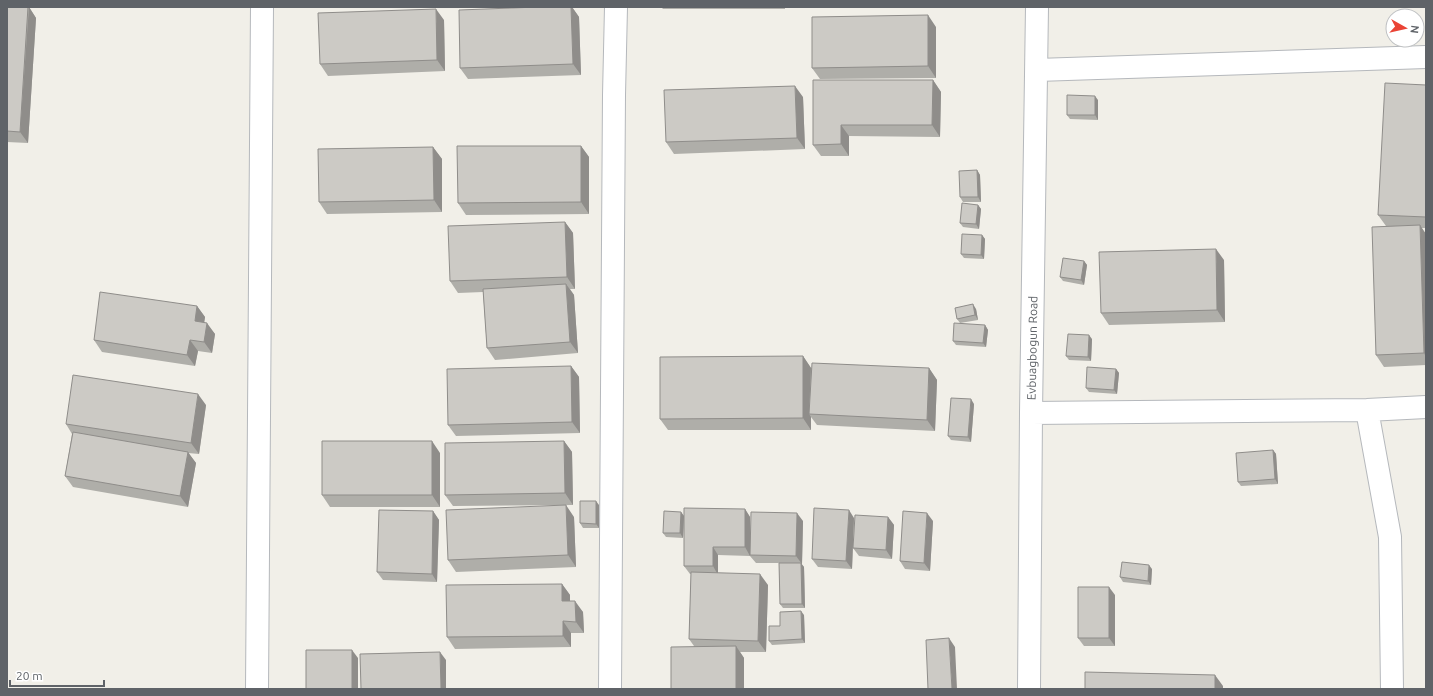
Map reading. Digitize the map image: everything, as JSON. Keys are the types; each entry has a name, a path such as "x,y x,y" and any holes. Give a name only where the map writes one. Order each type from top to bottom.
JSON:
{"street":[{"path":"256,689 262,7"},
{"path":"610,689 614,94 616,7"},
{"name":"Evbuagbogun Road","path":"1029,689 1031,413 1037,7"},
{"path":"1037,70 1426,57"},
{"path":"1031,413 1367,410 1426,407"},
{"path":"1367,410 1390,537 1392,689"}],"building":[{"path":"7,7 28,7 20,132 7,131"},
{"path":"571,7 573,64 460,68 459,10"},
{"path":"436,9 437,60 320,64 318,13"},
{"path":"928,15 928,66 812,68 812,17"},
{"path":"813,80 933,80 932,125 841,125 841,144 813,145"},
{"path":"1385,83 1426,85 1426,217 1378,215"},
{"path":"795,86 797,138 666,142 664,90"},
{"path":"1067,95 1095,96 1095,115 1067,115"},
{"path":"457,146 581,146 581,202 458,203"},
{"path":"433,147 434,200 319,202 318,149"},
{"path":"977,170 978,197 960,197 959,171"},
{"path":"962,203 978,205 976,224 960,223"},
{"path":"565,222 567,277 450,281 448,226"},
{"path":"1420,225 1424,353 1376,355 1372,227"},
{"path":"962,234 982,235 981,255 961,254"},
{"path":"1216,249 1217,310 1101,313 1099,252"},
{"path":"1063,258 1084,261 1081,280 1060,277"},
{"path":"566,284 570,342 487,348 483,289"},
{"path":"100,292 197,306 195,321 207,323 204,342 190,340 187,355 94,340"},
{"path":"973,304 975,315 957,319 955,308"},
{"path":"954,323 985,325 983,343 953,341"},
{"path":"1068,334 1089,335 1088,357 1066,356"},
{"path":"803,356 803,418 660,419 660,357"},
{"path":"812,363 929,368 927,420 809,414"},
{"path":"571,366 572,422 448,425 447,369"},
{"path":"1087,367 1116,369 1114,390 1086,388"},
{"path":"73,375 198,394 191,443 66,424"},
{"path":"951,398 971,399 968,437 948,436"},
{"path":"73,432 188,452 180,496 65,476"},
{"path":"322,441 432,441 432,495 322,495"},
{"path":"564,441 565,493 445,495 445,443"},
{"path":"1273,450 1275,479 1238,482 1236,453"},
{"path":"580,501 596,501 596,524 580,523"},
{"path":"566,505 568,555 448,560 446,510"},
{"path":"684,508 745,509 745,547 713,547 713,566 684,566"},
{"path":"814,508 849,510 846,561 812,559"},
{"path":"379,510 433,511 432,574 377,572"},
{"path":"664,511 681,512 680,533 663,533"},
{"path":"903,511 927,513 924,563 900,561"},
{"path":"751,512 797,513 796,556 750,555"},
{"path":"855,515 888,517 886,550 853,548"},
{"path":"1122,562 1149,565 1148,581 1120,577"},
{"path":"779,563 801,563 802,604 780,604"},
{"path":"691,572 760,574 758,641 689,639"},
{"path":"562,584 562,601 575,601 576,622 563,621 563,636 447,637 446,585"},
{"path":"1078,587 1109,587 1109,638 1078,638"},
{"path":"801,611 802,639 769,641 769,626 780,626 780,612"},
{"path":"949,638 952,689 928,689 926,640"},
{"path":"736,646 736,689 671,689 671,647"},
{"path":"306,650 352,650 352,689 306,689"},
{"path":"440,652 441,689 361,689 360,654"},
{"path":"1085,672 1215,675 1215,689 1085,689"}]}
